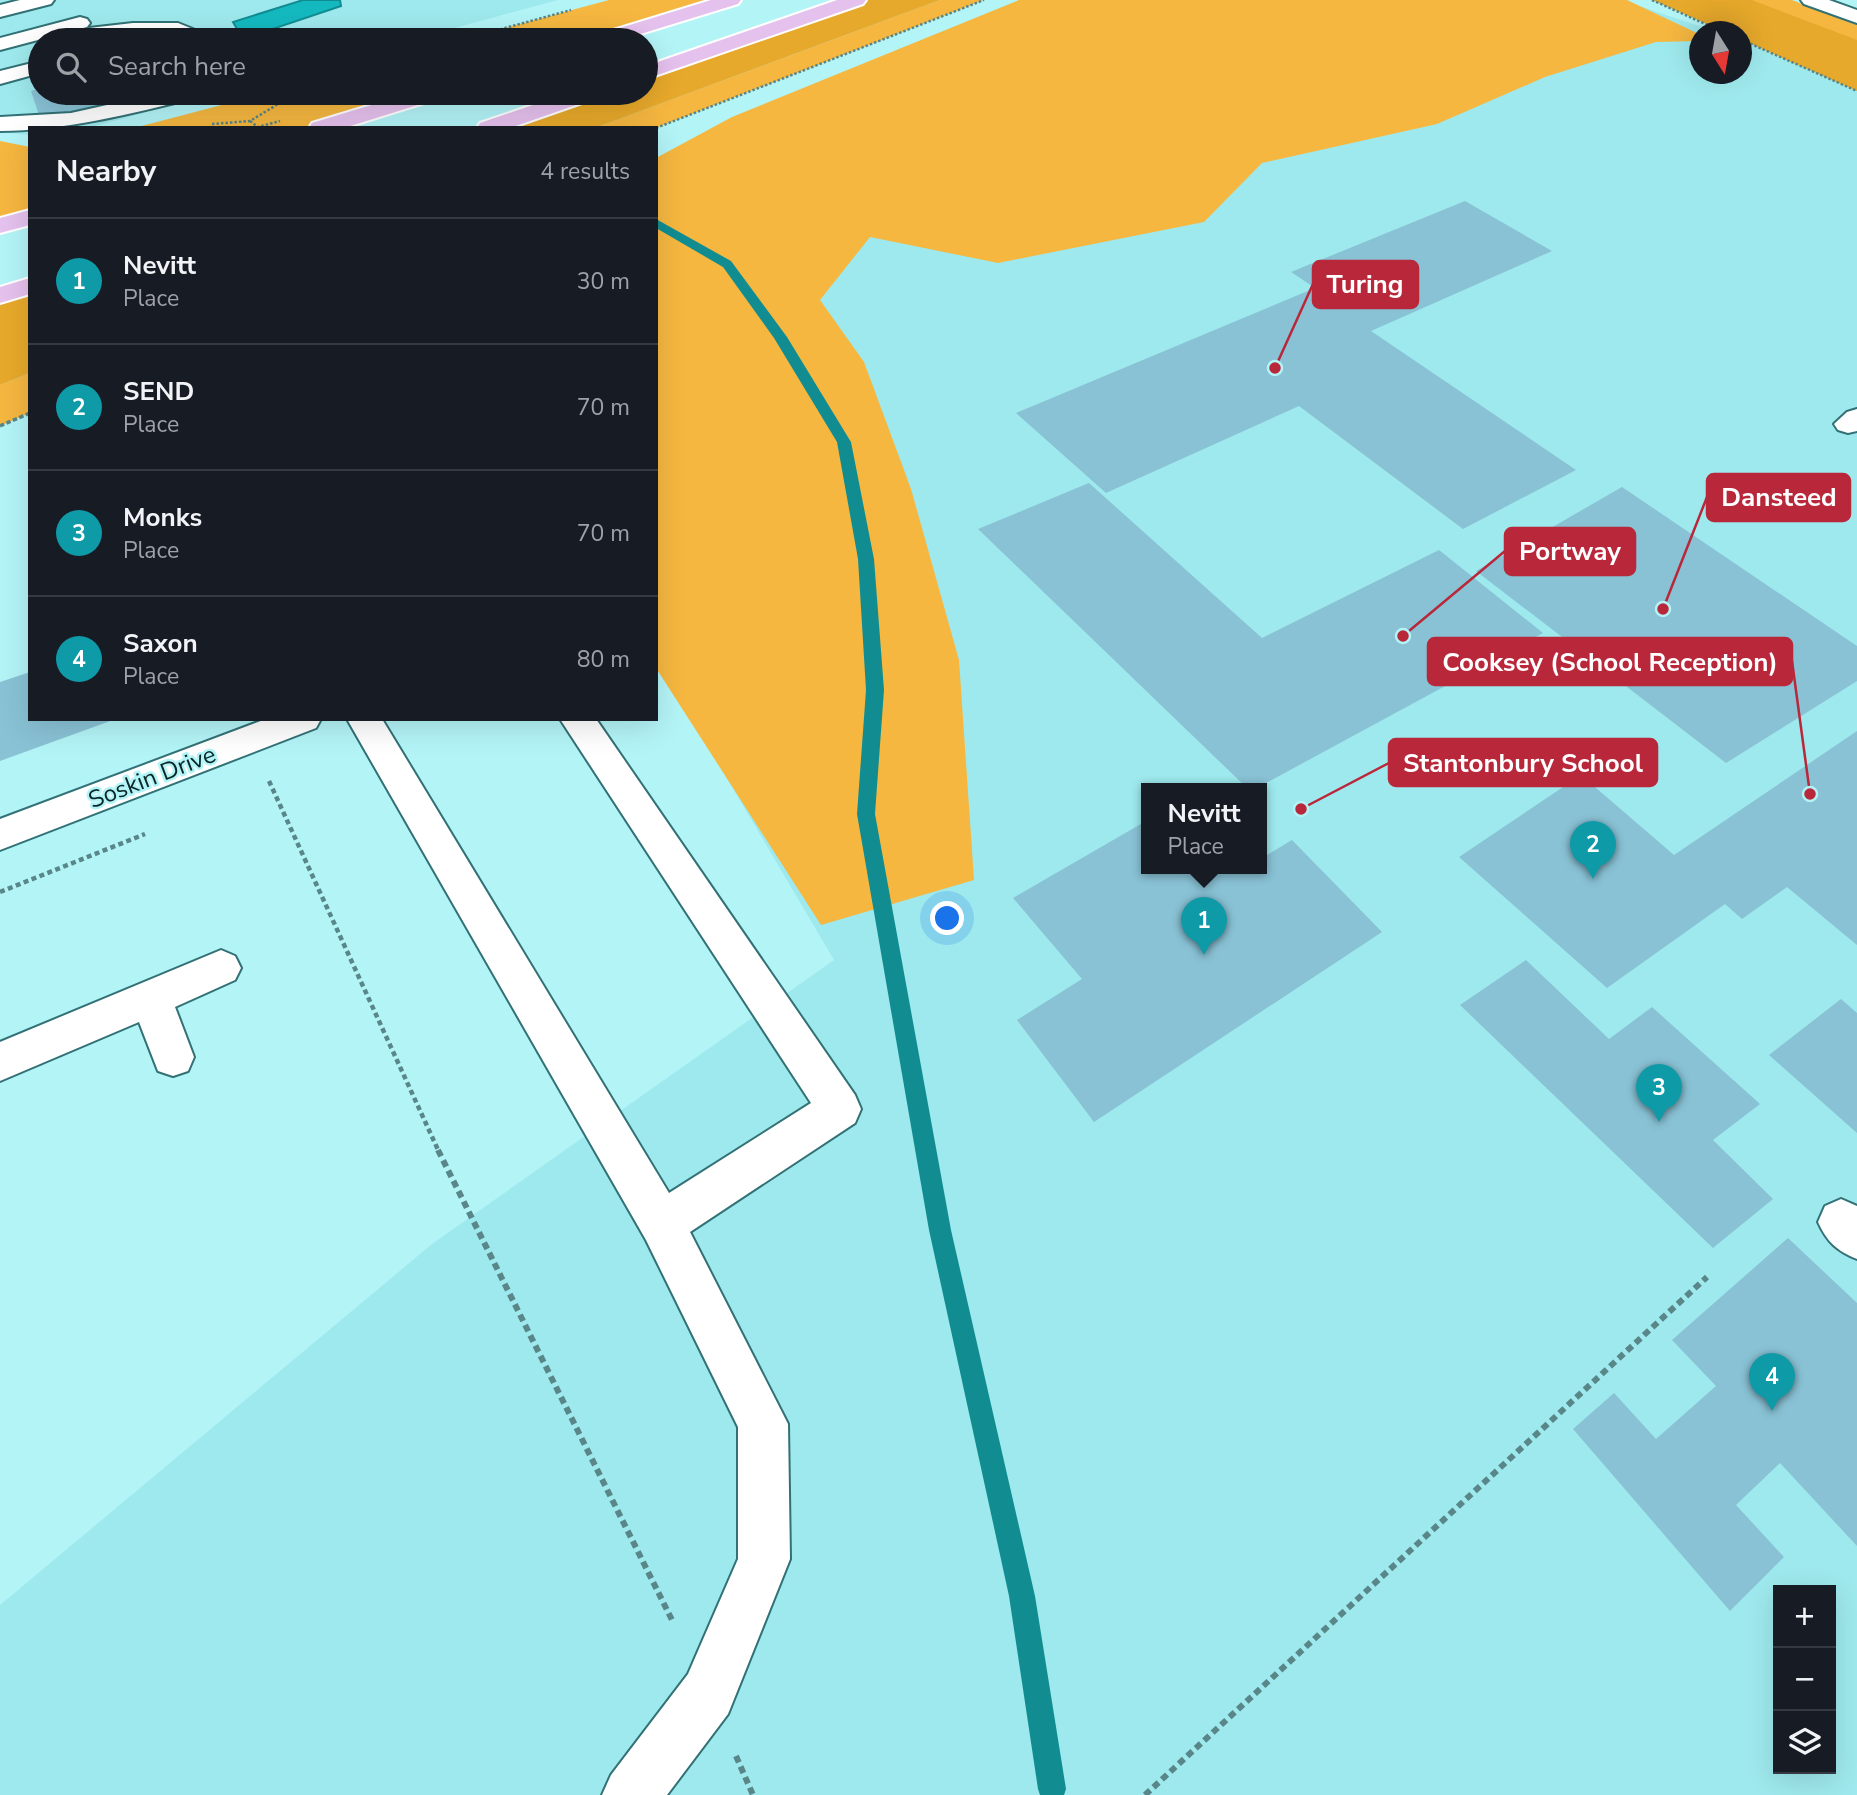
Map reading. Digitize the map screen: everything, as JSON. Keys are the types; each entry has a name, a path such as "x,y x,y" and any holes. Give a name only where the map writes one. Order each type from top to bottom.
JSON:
{"main road":[{"path":"640,28 730,0"},
{"path":"658,69 856,0"},
{"path":"326,126 394,105"},
{"path":"494,126 554,105"},
{"path":"0,295 28,287"}],"street":[{"path":"0,11 44,0"},
{"path":"65,0 84,28"},
{"path":"1811,0 1857,17"},
{"path":"0,44 28,40"},
{"path":"0,78 28,70"},
{"path":"0,124 29,125 131,105"},
{"name":"Soskin Drive","path":"0,835 299,721"},
{"path":"364,721 662,1224 763,1424 764,1559 708,1694 631,1795"},
{"path":"578,721 840,1108 662,1224"},
{"path":"0,1062 221,968"},
{"path":"151,998 173,1057"}],"path":[{"path":"658,127 984,0"},
{"path":"1652,0 1699,21"},
{"path":"505,28 582,7"},
{"path":"1752,45 1857,91"},
{"path":"203,125 250,121 277,105"},
{"path":"250,121 257,126"},
{"path":"262,126 280,121"},
{"path":"0,426 28,414"},
{"path":"256,737 269,784 425,1124 708,1694 753,1795"},
{"path":"0,892 154,830"},
{"path":"1145,1795 1707,1277"}],"shaded area":[{"path":"0,0 558,0 454,28 28,28 28,105 173,105 95,126 28,126 28,135 0,132"},
{"path":"303,0 340,0 341,6 276,28 237,28 233,22"},
{"path":"609,0 731,0 640,28 505,28"},
{"path":"856,0 940,0 658,105 658,69"},
{"path":"940,0 984,0 658,127 600,126"},
{"path":"1019,0 1627,0 1689,29 1689,41 1656,42 1545,77 1437,124 1262,163 1204,222 998,263 870,237 820,300 864,362 911,489 959,660 974,880 821,925 658,671 658,157 732,117"},
{"path":"1621,0 1689,23 1689,84 1752,84 1752,45 1857,90 1857,1795 0,1795 0,1605 432,1244 834,960 658,661 658,180"},
{"path":"1652,0 1752,0 1857,40 1857,91 1752,44 1752,21 1700,21"},
{"path":"1751,0 1792,0 1857,25 1857,41"},
{"path":"221,105 394,105 326,126 142,126"},
{"path":"554,105 657,105 600,126 494,126"},
{"path":"0,141 28,147 28,218 0,226"},
{"path":"28,287 28,374 0,385 0,295"},
{"path":"28,374 28,414 0,426 0,385"}],"building":[{"path":"36,105 114,105 41,121"},
{"path":"1465,201 1552,251 1371,331 1576,470 1463,529 1299,406 1106,493 1016,413 1315,288 1291,272"},
{"path":"1089,483 1262,638 1439,550 1543,633 1266,783 1242,783 978,529"},
{"path":"1622,487 1857,646 1857,681 1726,763 1476,571"},
{"path":"28,673 28,721 110,721 0,761 0,682"},
{"path":"1857,731 1857,945 1787,887 1742,919 1725,904 1607,988 1459,857 1581,775 1674,855"},
{"path":"1141,824 1141,874 1267,874 1267,855 1292,840 1382,932 1094,1122 1017,1020 1082,979 1013,898"},
{"path":"1526,960 1609,1039 1652,1007 1760,1104 1713,1140 1773,1199 1713,1248 1460,1005"},
{"path":"1841,999 1857,1013 1857,1133 1769,1055"},
{"path":"1788,1238 1857,1303 1857,1546 1780,1463 1736,1505 1784,1557 1730,1611 1573,1429 1614,1393 1656,1439 1716,1386 1672,1340"}],"waterway":[{"path":"658,224 727,264 780,337 844,442 866,559 875,690 866,814 940,1230 1022,1596 1052,1789"}],"place":[{"name":"Turing","path":"1275,368"},
{"name":"Dansteed","path":"1663,609"},
{"name":"Portway","path":"1403,636"},
{"name":"Cooksey (School Reception)","path":"1810,794"},
{"name":"Stantonbury School","path":"1301,809"},
{"name":"SEND","path":"1593,879"},
{"name":"Nevitt","path":"1204,955"},
{"name":"Monks","path":"1659,1122"},
{"name":"Saxon","path":"1772,1411"}]}
